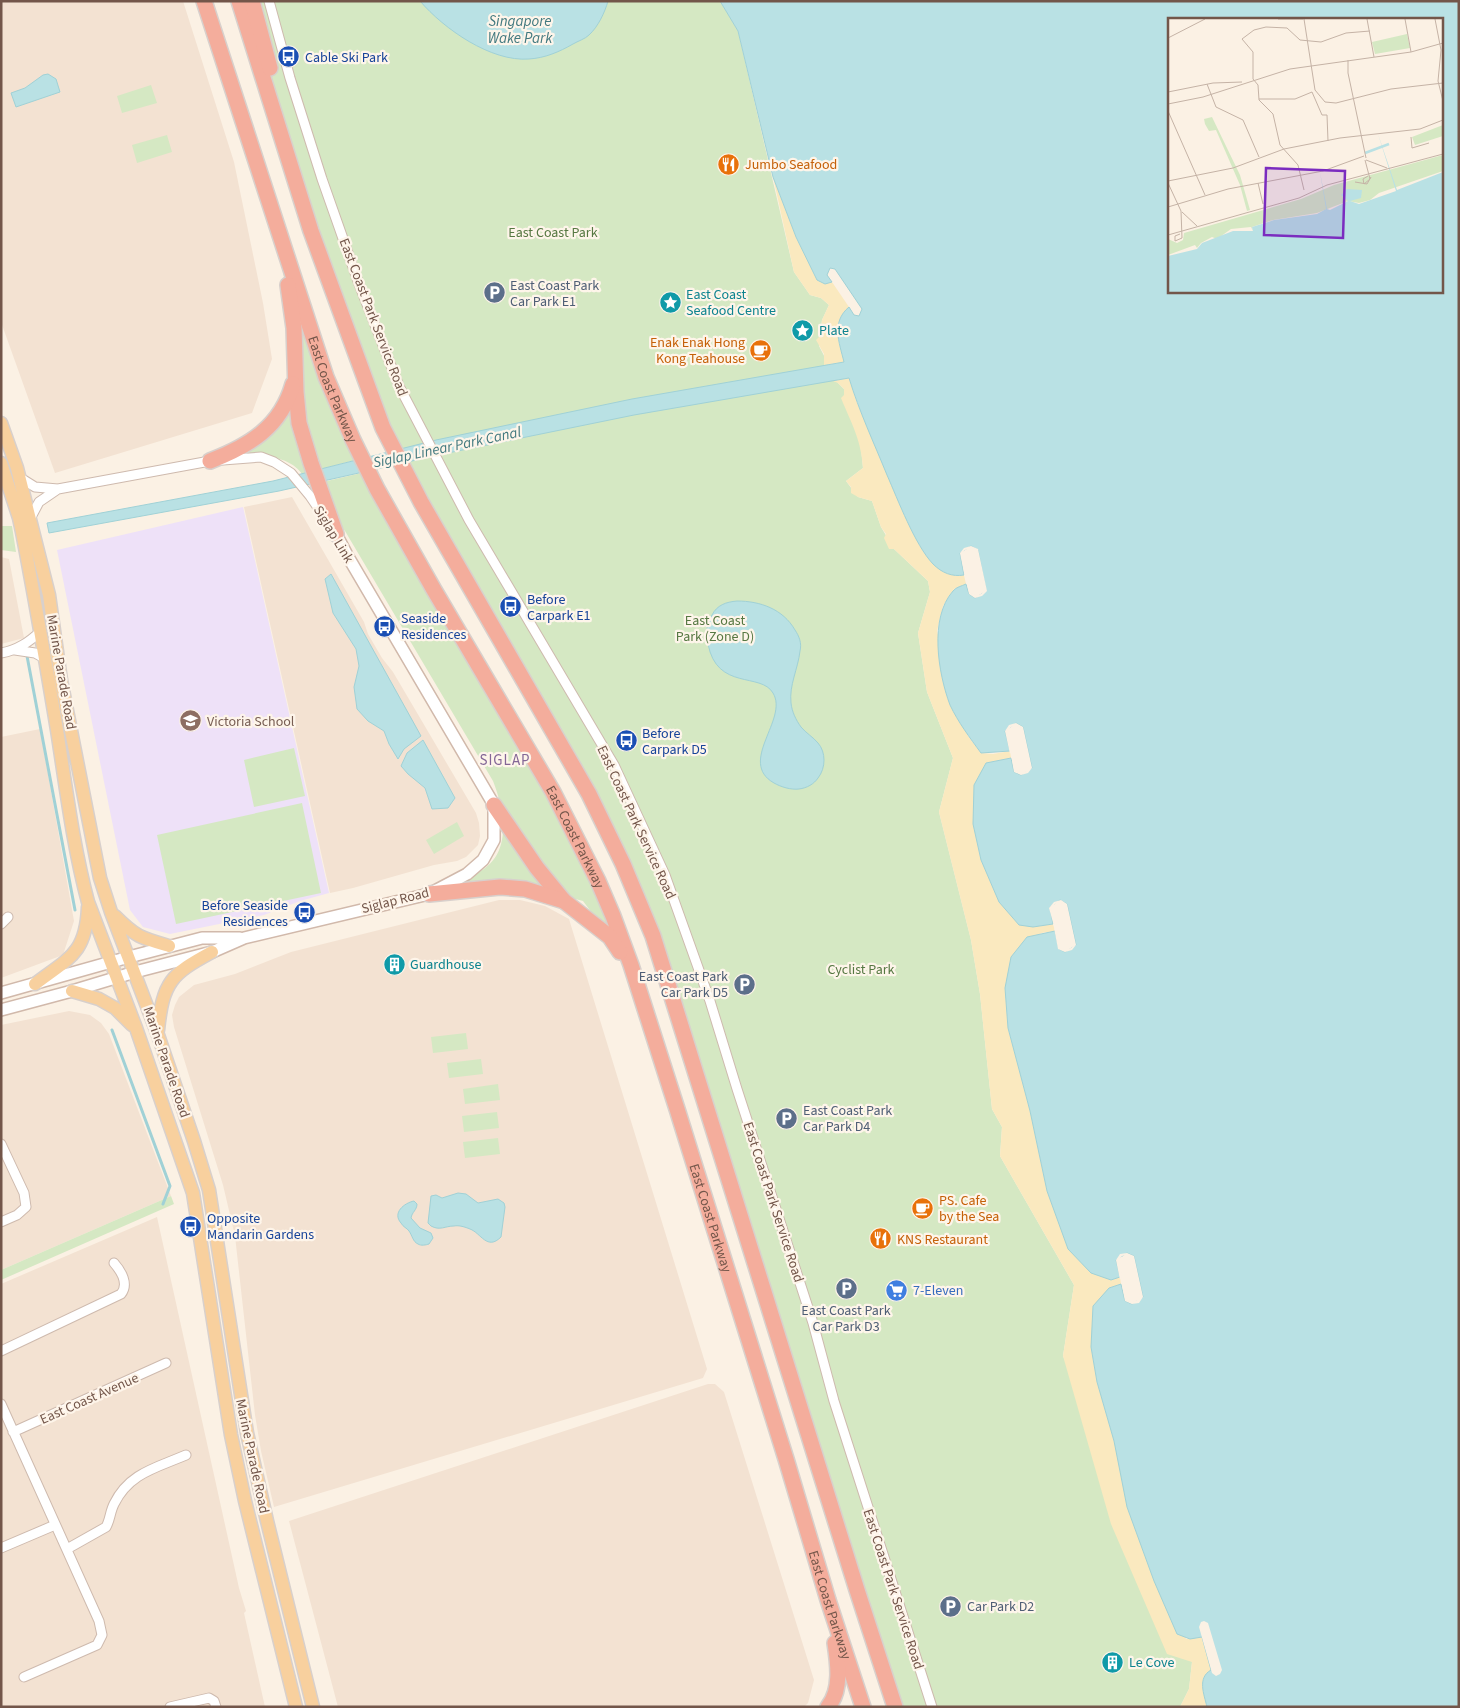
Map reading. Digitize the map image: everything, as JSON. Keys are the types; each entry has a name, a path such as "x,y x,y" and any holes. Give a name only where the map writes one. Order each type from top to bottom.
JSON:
{"highway":[{"name":"East Coast Parkway","path":"204,1 326,377 364,462 390,514 553,792 598,881 631,965 786,1459 828,1600 864,1707"},
{"name":"East Coast Parkway","path":"239,1 311,231 383,428 402,467 589,794 623,864 653,936 848,1563 895,1707"},
{"path":"252,1 272,76 291,170"},
{"path":"282,245 294,328 297,409 311,463 315,493 336,534"},
{"path":"210,461 232,453 264,433 277,419 284,407 296,374"},
{"path":"494,805 537,868 564,901 610,938 631,965"},
{"path":"429,894 500,888 525,889 564,901"},
{"path":"828,1600 838,1664 838,1682 832,1702 828,1707"}],"main road":[{"name":"Marine Parade Road","path":"1,423 19,477 49,596 61,680 78,758 98,867 111,912 158,1035 210,1195 247,1434 313,1707"},
{"name":"Marine Parade Road","path":"1,462 19,518 46,659 73,832 88,902 136,1028 193,1192 231,1435 245,1501 296,1707"},
{"name":"Siglap Link","path":"336,534 494,805"},
{"name":"Siglap Road","path":"1,1010 212,952 244,938 429,894 467,874 483,860 494,840 494,805"},
{"path":"35,984 77,950 85,933 88,902"},
{"path":"111,912 128,930 143,940 169,946"},
{"name":"Siglap Road","path":"1,993 202,938 244,938"},
{"path":"158,1035 161,1005 174,977 186,966 212,952"},
{"path":"72,991 99,999 115,1008 136,1028"}],"street":[{"name":"East Coast Park Service Road","path":"269,1 278,38 305,124 359,284 398,386 469,520 614,765 665,875 710,1001 813,1323 834,1400 932,1707"},
{"name":"Siglap Link","path":"19,477 35,487 58,490 210,461 261,457 292,472 315,493"},
{"name":"Siglap Link","path":"30,519 39,502 58,490"},
{"path":"1,654 14,650 28,642 41,630"},
{"path":"14,650 35,653 46,659"},
{"path":"1,924 8,917"},
{"path":"1,1144 24,1193 26,1207 17,1215 1,1222"},
{"path":"1,1351 121,1294 124,1290 123,1276 114,1263"},
{"name":"East Coast Avenue","path":"13,1432 166,1363"},
{"path":"1,1404 101,1628 100,1640 97,1645 24,1677"},
{"path":"67,1549 106,1527 113,1506 130,1480 186,1455"},
{"path":"1,1548 54,1525"},
{"path":"170,1707 209,1698 214,1701 216,1707"}],"shaded area":[{"path":"1,1 183,1 234,162 263,303 272,359 252,413 55,473 1,322"},
{"name":"Seaside Residences","path":"292,497 364,622 368,634 393,672 476,813 480,836 478,845 466,857 457,861 434,865 330,893 244,507"},
{"name":"Victoria School","path":"243,507 329,893 300,901 264,915 170,934 143,927 130,910 57,550"},
{"path":"1,557 9,559 24,638 1,644"},
{"path":"40,729 74,921 63,955 1,978 1,737"},
{"path":"499,900 520,900 545,906 569,919 707,1369 703,1378 274,1507 255,1415 235,1236 223,1185 174,1027 172,1015 175,1005 179,997 194,985 235,974 291,952"},
{"path":"69,1011 90,1015 101,1023 109,1034 171,1196 1,1270 1,1025"},
{"path":"157,1217 239,1588 246,1611 244,1613 265,1707 1,1707 1,1284"},
{"path":"708,1384 715,1384 724,1392 814,1680 808,1703 804,1707 338,1707 289,1521"}],"green space":[{"name":"East Coast Park","path":"239,1 720,1 738,31 794,272 810,295 821,298 829,305 822,320 819,346 838,383 844,389 846,406 859,441 863,468 846,481 858,497 872,501 881,527 894,549 928,581 930,592 918,633 927,692 953,758 939,812 971,940 980,994 992,1109 1002,1127 1000,1156 1074,1285 1063,1356 1192,1662 1189,1689 1180,1707 895,1707 623,864 383,428"},
{"path":"151,85 157,103 122,113 117,96"},
{"path":"167,135 172,152 137,163 132,145"},
{"path":"280,244 363,458 302,474 294,466 273,457 246,455 210,456 262,428 289,387 293,356"},
{"path":"370,471 553,792 630,964 583,901 525,886 469,893 466,877 481,871 492,862 499,850 502,838 501,809 493,781 345,531 310,485"},
{"path":"1,526 12,526 16,552 1,550"},
{"path":"294,748 305,796 254,807 244,760"},
{"path":"302,803 321,893 176,924 157,835"},
{"path":"457,822 464,836 434,854 426,840"},
{"path":"466,1033 468,1049 433,1053 431,1037"},
{"path":"481,1059 483,1074 449,1078 447,1063"},
{"path":"498,1084 500,1100 465,1104 463,1089"},
{"path":"497,1112 499,1128 464,1132 462,1116"},
{"path":"498,1138 500,1154 465,1158 463,1142"},
{"path":"171,1196 174,1204 1,1280 1,1270"}],"sand":[{"path":"773,177 796,237 815,276 822,282 832,282 849,307 843,313 838,326 839,340 845,362 824,365 824,354 816,340 820,336 822,320 829,305 821,298 810,295 794,272"},
{"path":"849,378 856,400 903,512 924,553 956,576 964,575 966,584 954,589 943,606 937,631 968,736 981,753 993,754 1010,751 1011,758 986,763 973,824 981,860 999,902 1033,927 1053,924 1055,931 1041,933 1005,988 1008,1028 1030,1111 1047,1191 1111,1280 1120,1277 1121,1284 1109,1288 1091,1347 1097,1382 1114,1441 1186,1639 1202,1637 1212,1670 1204,1677 1203,1681 1207,1707 1180,1707 1189,1689 1192,1662 1167,1654 1111,1524 1063,1356 1074,1285 1000,1156 1002,1127 992,1109 980,994 971,940 939,812 953,758 927,692 918,633 930,592 928,581 894,549 889,549 884,538 886,534 881,527 872,501 851,493 851,487 846,481 863,468 858,440 841,398 844,395 844,389 833,381"}],"water":[{"name":"Singapore Wake Park","path":"420,1 608,1 598,24 587,36 552,54 529,59 514,59 499,55 469,42 430,12"},
{"name":"Siglap Linear Park Canal","path":"720,1 1459,1 1459,1707 1207,1707 1203,1692 1203,1682 1204,1677 1211,1670 1202,1637 1190,1639 1177,1634 1154,1581 1127,1507 1114,1441 1097,1382 1091,1347 1093,1306 1109,1288 1121,1284 1125,1301 1132,1304 1143,1297 1134,1256 1127,1253 1116,1260 1120,1277 1111,1280 1091,1273 1068,1249 1047,1191 1030,1111 1008,1028 1005,988 1011,957 1027,937 1055,931 1059,949 1065,952 1076,945 1067,904 1060,900 1050,907 1053,924 1033,927 1019,925 999,902 981,860 973,824 974,785 986,763 1011,758 1014,772 1021,775 1032,768 1023,727 1016,723 1005,731 1010,751 981,753 953,711 942,677 939,662 938,630 945,602 954,590 966,584 969,594 975,598 986,591 978,550 971,546 960,553 964,575 951,575 940,570 926,556 913,534 902,509 862,415 849,378 634,415 443,454 279,491 49,533 47,523 273,481 436,440 632,399 844,362 838,333 840,319 849,307 854,315 859,316 862,309 835,269 830,268 827,275 832,282 825,284 817,280 796,237 773,177 738,31"},
{"path":"48,74 56,79 60,92 16,107 11,93 25,88 43,75"},
{"path":"331,574 421,736 404,749 398,759 384,731 368,721 357,709 354,687 359,666 356,649 333,613 325,579"},
{"path":"737,601 762,605 777,612 790,623 799,637 801,648 791,690 794,716 801,727 821,747 824,755 824,765 821,774 812,784 805,788 789,789 774,783 764,774 760,764 762,752 775,715 776,703 773,693 759,683 729,675 720,669 713,659 707,637 710,618 719,606"},
{"path":"423,740 455,798 448,808 432,809 425,788 401,766 407,753"},
{"path":"458,1193 466,1194 478,1203 498,1199 504,1203 501,1237 496,1241 488,1242 474,1231 464,1227 437,1228 428,1223 431,1196 436,1195 442,1198"},
{"path":"414,1201 417,1206 411,1218 420,1228 431,1233 433,1238 429,1244 419,1245 416,1243 399,1219 400,1209"}],"pier":[{"path":"971,546 978,549 987,591 982,596 975,598 969,594 966,581 971,593 981,594 984,590 975,551 971,549 965,550 962,554 967,575 965,578 960,553 964,548"},
{"path":"1016,723 1023,727 1032,768 1028,773 1021,775 1014,772 1011,755 1016,770 1026,771 1029,767 1021,728 1011,727 1008,731 1012,751 1010,754 1005,731 1009,725"},
{"path":"1061,900 1067,904 1076,945 1072,950 1065,952 1058,949 1054,928 1057,930 1061,947 1065,949 1071,948 1074,944 1065,905 1055,904 1052,908 1054,926 1049,908 1054,902"},
{"path":"1127,1253 1134,1256 1143,1297 1139,1303 1132,1304 1125,1301 1121,1281 1124,1283 1127,1299 1132,1302 1140,1296 1132,1258 1127,1255 1122,1256 1119,1260 1122,1277 1120,1280 1116,1260 1120,1254"},
{"path":"1201,1622 1208,1623 1222,1670 1216,1676 1212,1673 1199,1627"}],"waterway":[{"path":"27,656 75,910"},
{"path":"112,1030 170,1186 163,1204"}],"place":[{"name":"Cable Ski Park","path":"289,57"},
{"name":"Jumbo Seafood","path":"729,164"},
{"name":"East Coast Park Car Park E1","path":"494,293"},
{"name":"East Coast Seafood Centre","path":"670,302"},
{"name":"Plate","path":"803,330"},
{"name":"Enak Enak Hong Kong Teahouse","path":"761,350"},
{"name":"Before Carpark E1","path":"511,607"},
{"name":"Seaside Residences","path":"385,626"},
{"name":"Victoria School","path":"191,721"},
{"name":"Before Carpark D5","path":"626,741"},
{"name":"Before Seaside Residences","path":"304,913"},
{"name":"Guardhouse","path":"394,964"},
{"name":"East Coast Park Car Park D5","path":"744,984"},
{"name":"East Coast Park Car Park D4","path":"787,1118"},
{"name":"PS. Cafe by the Sea","path":"923,1208"},
{"name":"Opposite Mandarin Gardens","path":"191,1226"},
{"name":"KNS Restaurant","path":"881,1239"},
{"name":"East Coast Park Car Park D3","path":"846,1288"},
{"name":"7-Eleven","path":"897,1290"},
{"name":"Car Park D2","path":"951,1606"},
{"name":"Le Cove","path":"1113,1662"}],"district":[{"name":"SIGLAP","path":"505,760"}],"park label":[{"name":"East Coast Park (Zone D)","path":"715,628"},
{"name":"Cyclist Park","path":"861,969"}]}
